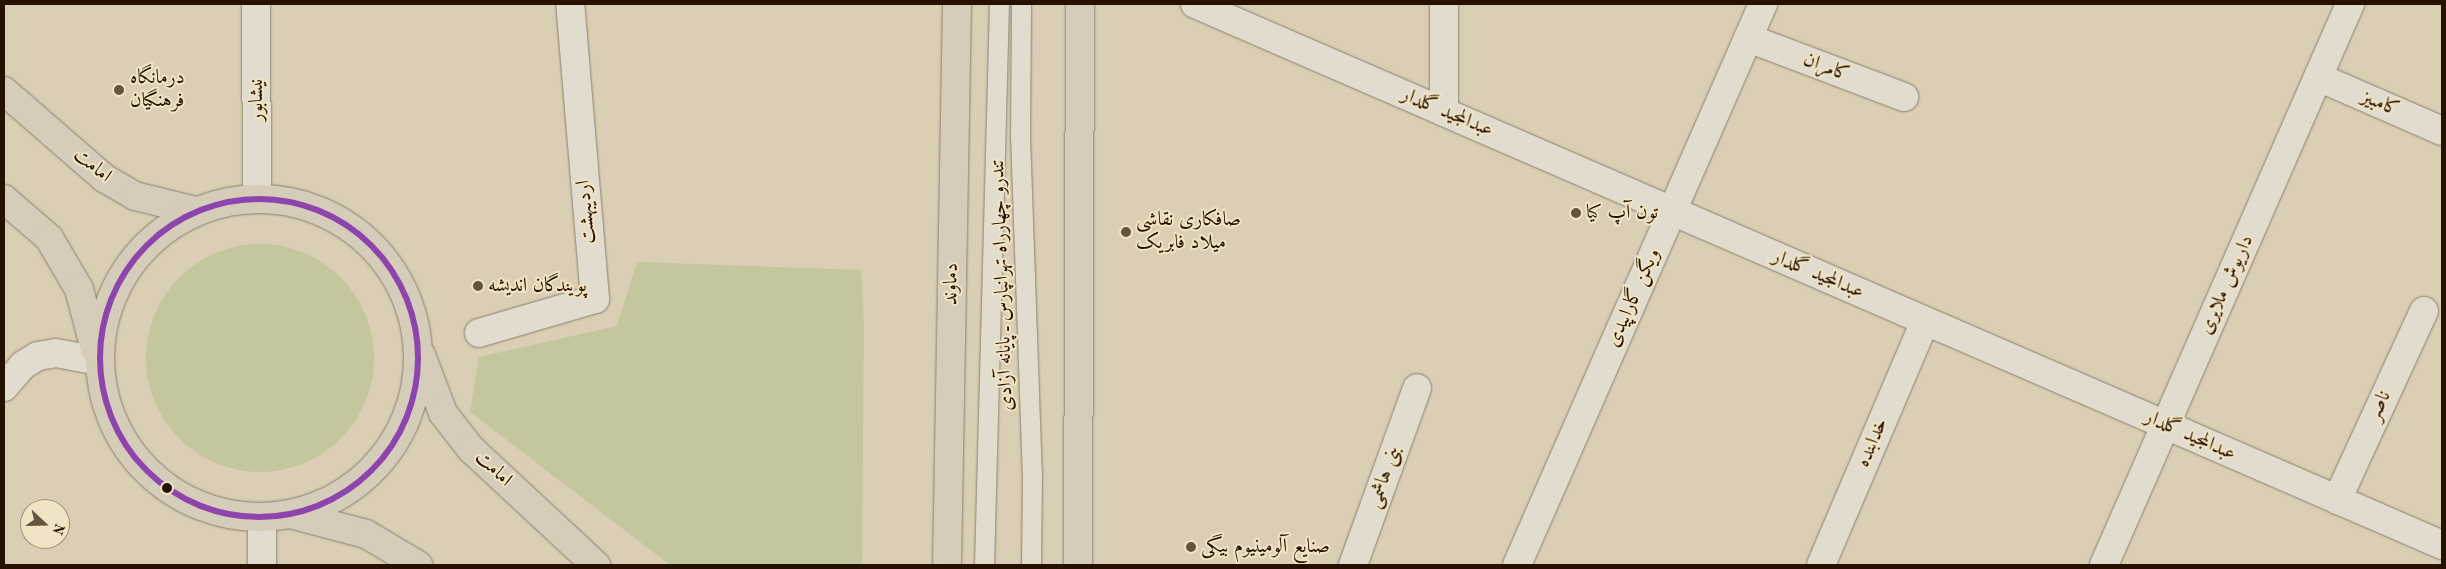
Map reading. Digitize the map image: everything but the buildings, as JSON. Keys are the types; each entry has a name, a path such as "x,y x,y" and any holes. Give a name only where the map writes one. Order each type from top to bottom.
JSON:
{"main road":[{"name":"دماوند","path":"947,565 957,4"},
{"path":"1078,565 1080,4"},
{"name":"امامت","path":"4,91 104,178 135,196 196,211"},
{"path":"4,199 49,238 79,289 99,361 108,411 131,455 167,490 212,512 262,519 294,515 345,494 386,456 413,407 420,351 410,303 387,259 351,225 306,204 257,197 226,201 196,211 156,236 124,271 105,314 99,361"},
{"name":"امامت","path":"420,351 443,413 471,449 596,565"},
{"path":"294,515 366,534 418,565"}],"street":[{"name":"نیشابور","path":"256,4 257,197"},
{"name":"اردیبهشت","path":"479,333 595,299 570,4"},
{"name":"عبدالمجید گلدار","path":"1195,4 2442,545"},
{"path":"1444,4 1444,112"},
{"name":"ویگن گاراپیدی","path":"1517,565 1763,4"},
{"name":"داریوش ملایری","path":"2104,565 2350,4"},
{"name":"کامران","path":"1748,38 1904,97"},
{"name":"کامبیز","path":"2318,77 2442,131"},
{"name":"ناصر","path":"2337,500 2424,311"},
{"name":"خدابنده","path":"1822,565 1925,321"},
{"path":"4,387 23,365 38,356 56,353 99,361"},
{"name":"بنی هاشمی","path":"1353,565 1417,388"},
{"path":"262,519 262,565"}],"lane":[{"path":"984,565 999,4"},
{"name":"تندرو چهارراه تهرانپارس ـ پایانه آزادی","path":"1021,4 1020,135 1032,472 1032,565"}],"green space":[{"path":"260,244 293,249 314,258 332,270 348,286 360,304 369,325 374,358 369,391 360,412 348,430 332,446 314,458 293,467 260,472 227,467 206,458 188,446 172,430 160,412 151,391 146,358 151,325 160,304 172,286 188,270 206,258 227,249"},
{"path":"637,262 861,270 864,323 862,565 670,565 470,412 479,357 617,326"}],"transit line":[{"path":"243,199 275,199 305,205 334,217 348,225 372,245 392,269 406,297 412,312 418,342 418,358 418,374 412,404 406,419 392,447 372,471 348,491 305,511 275,517 243,517 213,511 170,491 146,471 126,447 106,404 100,374 100,342 106,312 126,269 146,245 170,225 213,205 243,199"}],"place":[{"name":"درمانگاه فرهنگیان","path":"119,90"},
{"name":"تون آپ کیا","path":"1576,213"},
{"name":"صافکاری نقاشی میلاد فابریک","path":"1126,232"},
{"name":"پویندگان اندیشه","path":"478,286"},
{"name":"صنایع آلومینیوم بیگی","path":"1191,547"}]}
